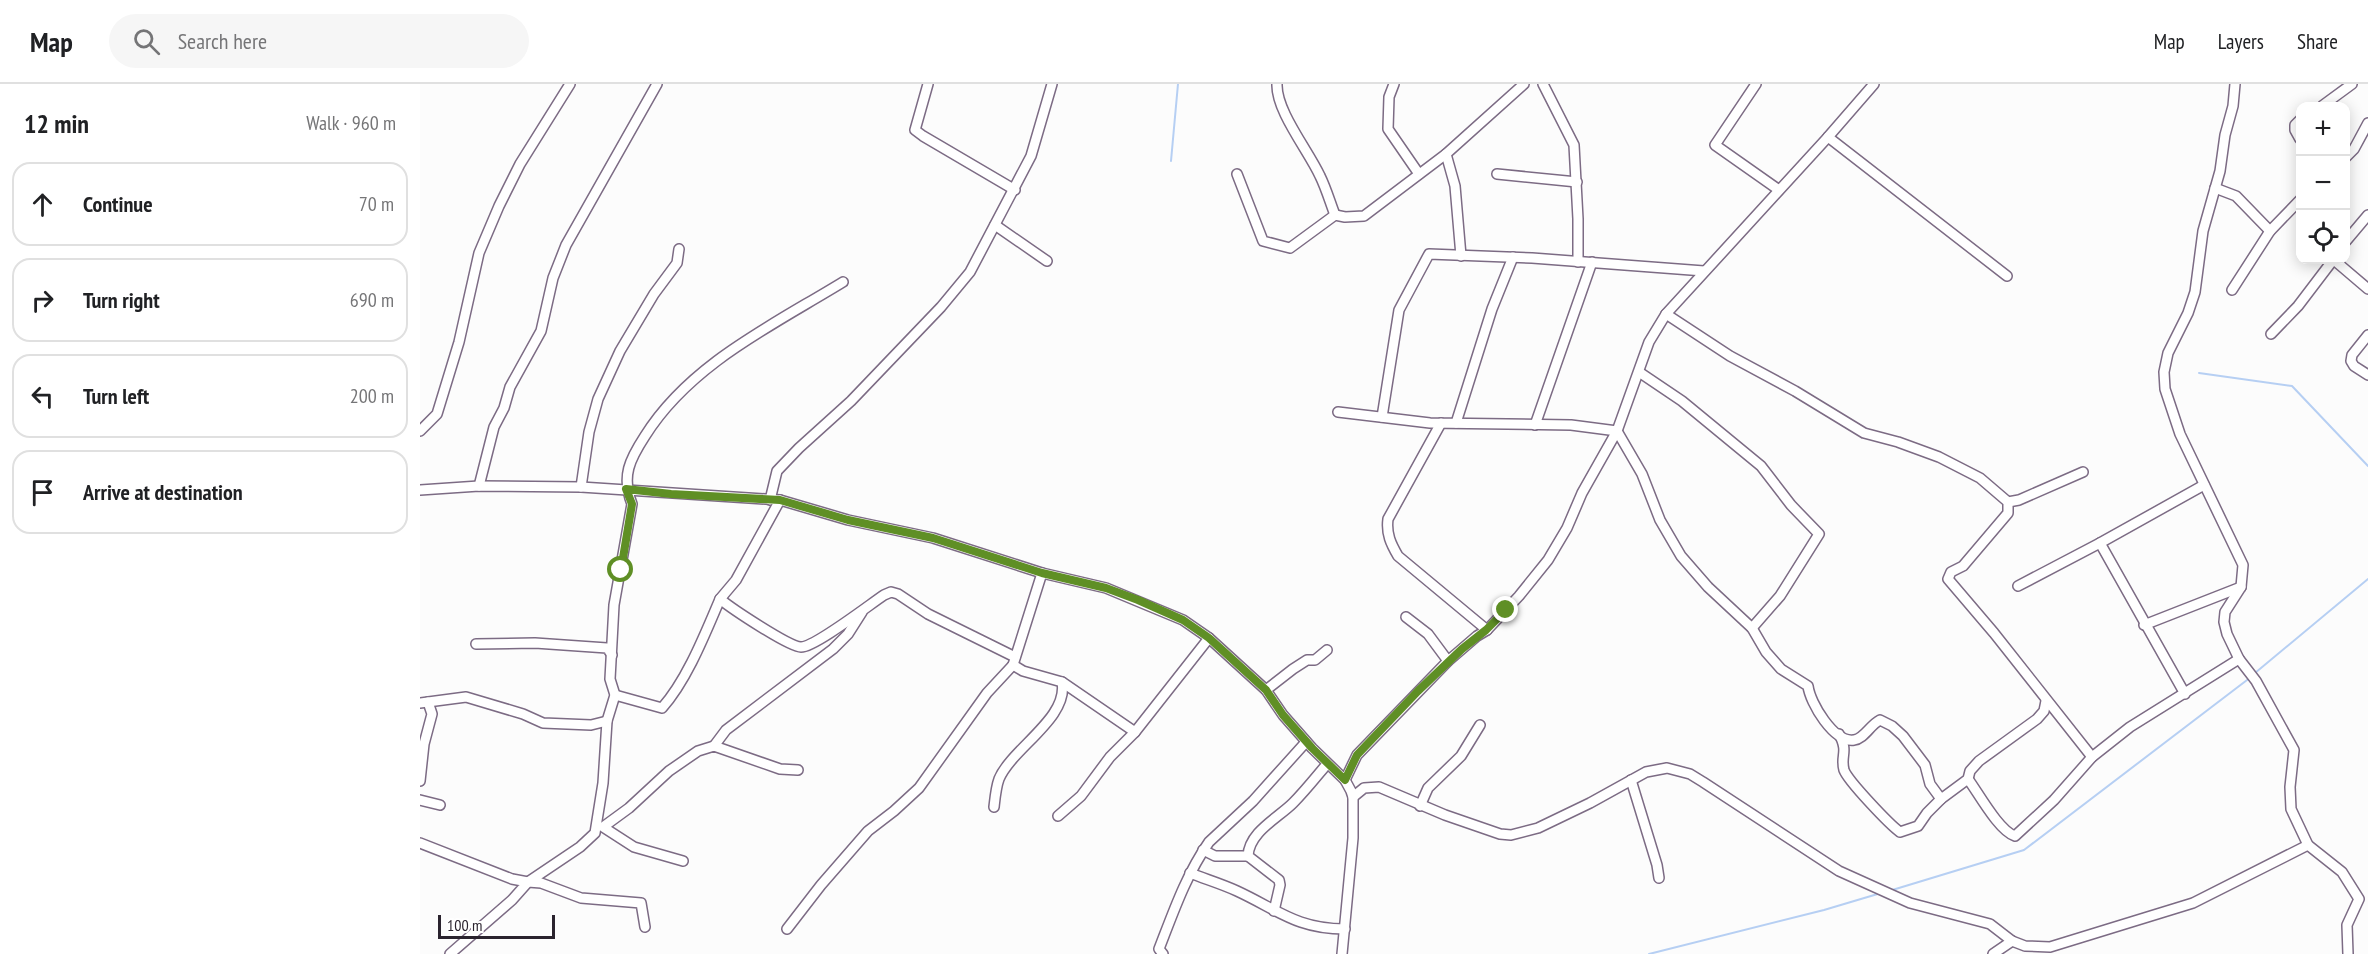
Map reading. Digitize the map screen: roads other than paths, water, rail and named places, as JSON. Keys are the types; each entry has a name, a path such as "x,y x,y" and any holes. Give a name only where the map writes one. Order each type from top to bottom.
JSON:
{"street":[{"path":"420,431 437,414 459,342 479,253 499,206 520,164 570,84"},
{"path":"479,486 494,427 504,408 510,387 542,331 553,278 566,244 657,84"},
{"path":"928,84 915,130 1015,190"},
{"path":"615,695 662,708 679,684 720,599 736,580 775,500 777,471 799,448 851,402 941,307 970,272 1031,156 1052,84"},
{"path":"1277,84 1277,93 1287,119 1301,139 1320,176 1335,215"},
{"path":"1394,84 1389,98 1388,129 1419,174"},
{"path":"1237,174 1263,241 1290,249 1335,215 1364,216 1446,154 1524,84"},
{"path":"1543,84 1574,145 1578,262"},
{"path":"1756,84 1715,145 1779,190"},
{"path":"1345,780 1357,755 1448,661 1486,630 1519,596 1548,560 1617,431 1649,342 1666,314 1874,84"},
{"path":"2235,84 2234,106 2203,231 2195,292 2188,314 2168,353 2164,372 2165,389 2180,434 2243,565 2241,587 2225,612 2224,622 2239,659 2256,681 2294,750 2290,787 2291,809 2308,845 2342,872 2363,901 2347,924 2348,954"},
{"path":"2327,102 2352,84"},
{"path":"2347,156 2354,149 2368,123"},
{"path":"1828,137 2007,276"},
{"path":"1446,154 1455,186 1461,256"},
{"path":"1497,174 1577,182"},
{"path":"2215,188 2236,196 2270,231"},
{"path":"2232,290 2270,231 2296,205"},
{"path":"2350,236 2368,215"},
{"path":"995,225 1047,261"},
{"path":"581,487 591,424 598,399 620,351 654,294 677,263 679,249"},
{"path":"1382,417 1399,310 1429,254 1513,257 1704,271"},
{"path":"1456,423 1492,309 1513,257"},
{"path":"1534,425 1592,262"},
{"path":"2271,334 2298,306 2330,264"},
{"path":"2338,264 2368,289"},
{"path":"594,847 599,830 607,721 615,695 610,679 614,605 632,504 626,489 629,463 670,400 701,373 730,352 843,282"},
{"path":"1666,314 1730,356 1795,391 1864,433 1939,457 1980,478 2008,502 2008,513 1963,566 1951,572 1948,579 1994,633 2046,701 2055,708 2092,757"},
{"path":"2368,335 2352,355 2351,362 2368,375"},
{"path":"1639,372 1682,401 1761,466 1791,505 1819,534 1780,596 1752,628"},
{"path":"1338,412 1441,423 1570,425 1617,431"},
{"path":"1441,423 1388,519 1386,530 1398,556 1486,630"},
{"path":"1617,431 1642,474 1660,520 1682,556 1708,587 1752,628 1766,652 1781,669 1808,686 1809,696 1827,725 1851,740 1856,740 1880,720 1892,726 1925,765 1930,784 1941,799"},
{"path":"2008,502 2019,500 2083,472"},
{"path":"2018,586 2204,485"},
{"path":"420,490 479,486 581,487 775,500 848,520 933,538 1042,573 1106,588 1183,620 1209,638 1266,690 1306,742 1345,780 1353,797 1349,890 1342,954"},
{"path":"2100,543 2144,625 2185,694"},
{"path":"787,929 867,831 894,811 918,788 987,693 1014,661 1042,573"},
{"path":"2144,625 2241,587"},
{"path":"720,599 799,647 816,640 884,595 891,592 898,594 928,614 1014,661 1023,671 1062,682 1135,732"},
{"path":"450,954 506,906 528,882 580,847 629,808 669,771 698,751 714,746 726,730 832,649 848,634 864,608"},
{"path":"1406,617 1428,634 1448,661"},
{"path":"1058,816 1081,796 1110,757 1135,732 1209,638"},
{"path":"476,644 535,643 607,648 612,655"},
{"path":"1266,690 1293,669 1307,660 1315,660 1327,650"},
{"path":"1968,779 2001,827 2008,834 2015,836 2060,793 2092,757 2130,727 2239,659"},
{"path":"994,807 999,779 1007,766 1043,726 1061,699 1064,689 1062,682"},
{"path":"420,781 424,744 432,714 424,703 466,697 523,714 543,723 591,725 607,721"},
{"path":"1838,733 1845,746 1844,768 1849,779 1880,811 1890,825 1900,832 1918,826 1941,799 1968,779 1970,771 1979,761 2037,719 2044,711 2046,701"},
{"path":"1420,806 1428,788 1461,756 1480,725"},
{"path":"1163,954 1158,949 1190,873 1203,850 1253,801 1306,742"},
{"path":"714,746 780,769 798,770"},
{"path":"1248,856 1248,848 1264,827 1292,803 1327,764"},
{"path":"1353,797 1365,788 1379,787 1420,806 1500,834 1511,835 1538,828 1646,772 1667,768 1690,774 1839,871 1910,903 1990,924 2012,941 2051,951 2193,903 2308,845"},
{"path":"1631,780 1658,865 1659,879"},
{"path":"420,800 440,805"},
{"path":"599,830 634,848 682,861"},
{"path":"420,843 512,879 541,883 581,898 641,903 645,927"},
{"path":"1203,850 1215,856 1248,856 1279,880 1274,911"},
{"path":"1190,873 1236,891 1288,918 1319,929 1345,929"},
{"path":"1993,954 2012,941"}],"waterway":[{"path":"1171,161 1178,84"},
{"path":"2199,373 2292,386 2368,466"},
{"path":"2255,673 2368,579"},
{"path":"1889,891 2024,850 2251,677"},
{"path":"1649,954 1824,910 1881,893"}]}
